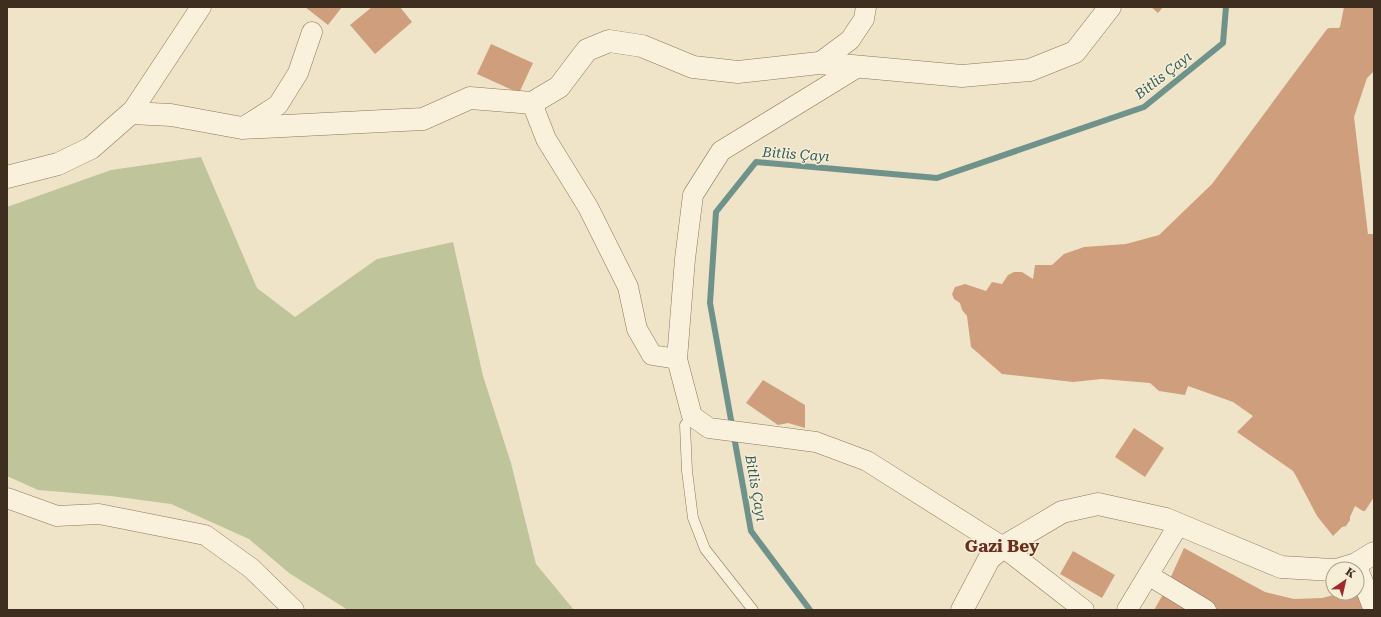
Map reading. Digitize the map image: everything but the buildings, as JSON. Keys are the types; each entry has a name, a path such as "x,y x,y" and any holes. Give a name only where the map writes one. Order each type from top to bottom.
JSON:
{"street":[{"path":"7,177 58,164 91,148 131,113 201,7"},
{"path":"819,63 850,40 864,19 866,7"},
{"path":"131,113 171,115 242,128 423,119 470,98 532,103 559,87 587,50 609,41 642,46 693,67 738,72 819,63 962,76 1030,70 1075,52 1110,7"},
{"path":"242,128 278,105 298,73 312,32"},
{"path":"858,67 721,152 694,195 685,259 677,359 692,416 709,428 816,442 867,461 1003,547 1084,610"},
{"path":"532,103 546,139 588,207 628,287 637,329 652,355 677,359"},
{"path":"7,498 57,516 99,514 205,535 251,568 294,610"},
{"path":"962,610 989,559 1003,547 1062,512 1098,504 1166,519 1282,567 1325,570"},
{"path":"1127,610 1179,524"},
{"path":"1148,575 1206,610"},
{"path":"1365,585 1374,610"}],"lane":[{"path":"692,416 685,425 687,471 693,518 705,549 752,610"}],"green space":[{"path":"201,157 257,288 295,317 377,259 453,242 483,376 511,463 536,564 574,610 348,610 289,573 249,539 171,504 111,496 38,490 7,476 7,207 111,170"}],"waterway":[{"name":"Bitlis Çayı","path":"810,610 751,531 710,303 716,212 756,162 937,178 1144,107 1223,43 1226,7"}],"district":[{"name":"Gazi Bey","path":"1002,546"}]}
